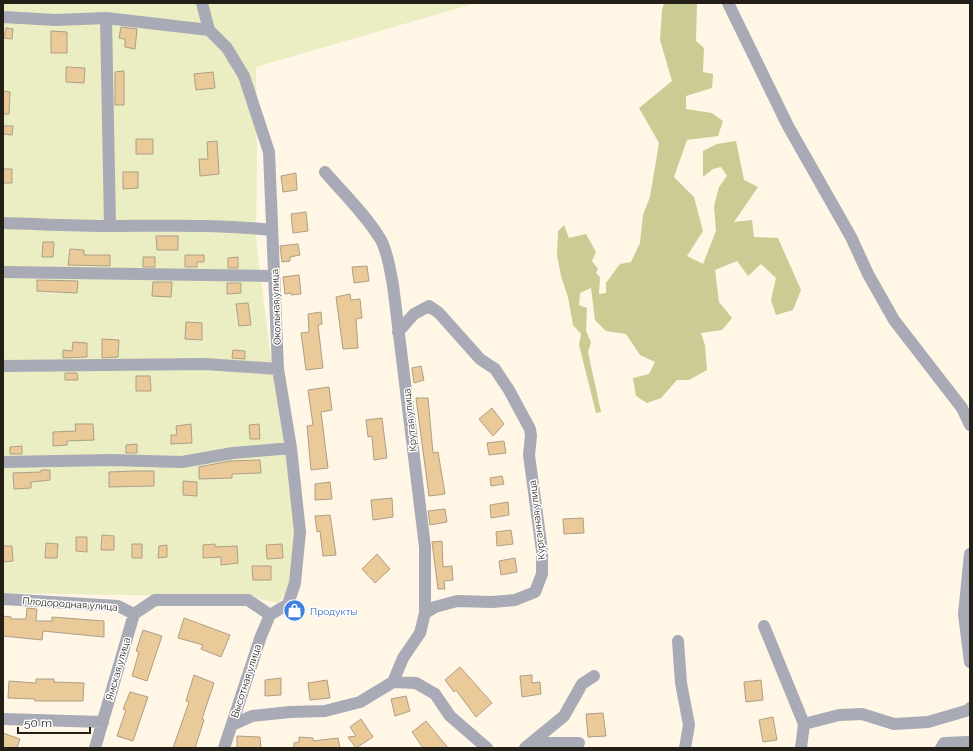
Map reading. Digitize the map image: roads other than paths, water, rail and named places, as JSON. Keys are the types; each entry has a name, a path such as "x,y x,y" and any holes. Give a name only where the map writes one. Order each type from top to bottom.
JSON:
{"street":[{"path":"3,17 56,20 106,18 209,30 202,3"},
{"path":"728,3 788,126 851,237 868,274 894,320 962,408 970,425"},
{"path":"106,18 110,226"},
{"name":"Окольная улица","path":"209,30 227,48 244,76 269,152 271,230 278,369 291,448 300,532 295,583 288,604 270,615"},
{"name":"Крутая улица","path":"325,172 381,240 390,265 398,332 408,394 417,490 425,547 425,613 420,633 403,658 393,682"},
{"path":"3,223 110,226 228,226 271,230"},
{"path":"3,272 274,276"},
{"name":"Курганная улица","path":"398,332 414,314 429,306 439,313 480,359 495,369 509,390 530,429 531,436 529,455 542,551 542,574 535,592 515,600 492,602 457,601 435,607 425,613"},
{"path":"3,366 205,364 278,369"},
{"path":"3,462 110,460 182,462 233,453 291,448"},
{"path":"970,554 964,614 970,662"},
{"name":"Плодородная улица","path":"3,599 118,606 134,614"},
{"path":"134,614 155,600 248,600 270,615"},
{"name":"Ямская улица","path":"95,748 134,614"},
{"name":"Высотная улица","path":"224,748 261,636 270,615"},
{"path":"764,626 804,724 801,748"},
{"path":"678,641 681,684 689,725 685,748"},
{"path":"529,745 564,716 582,684 594,676"},
{"path":"232,725 252,716 325,711 360,702 393,682 416,683 435,694 450,716 487,748"},
{"path":"804,724 839,714 862,714 894,724 928,722 969,710 970,708"},
{"path":"3,719 103,722"},
{"path":"941,748 944,744 967,742 970,745"},
{"path":"529,745 579,743"}],"place":[{"name":"Продукты","path":"295,611"}]}
